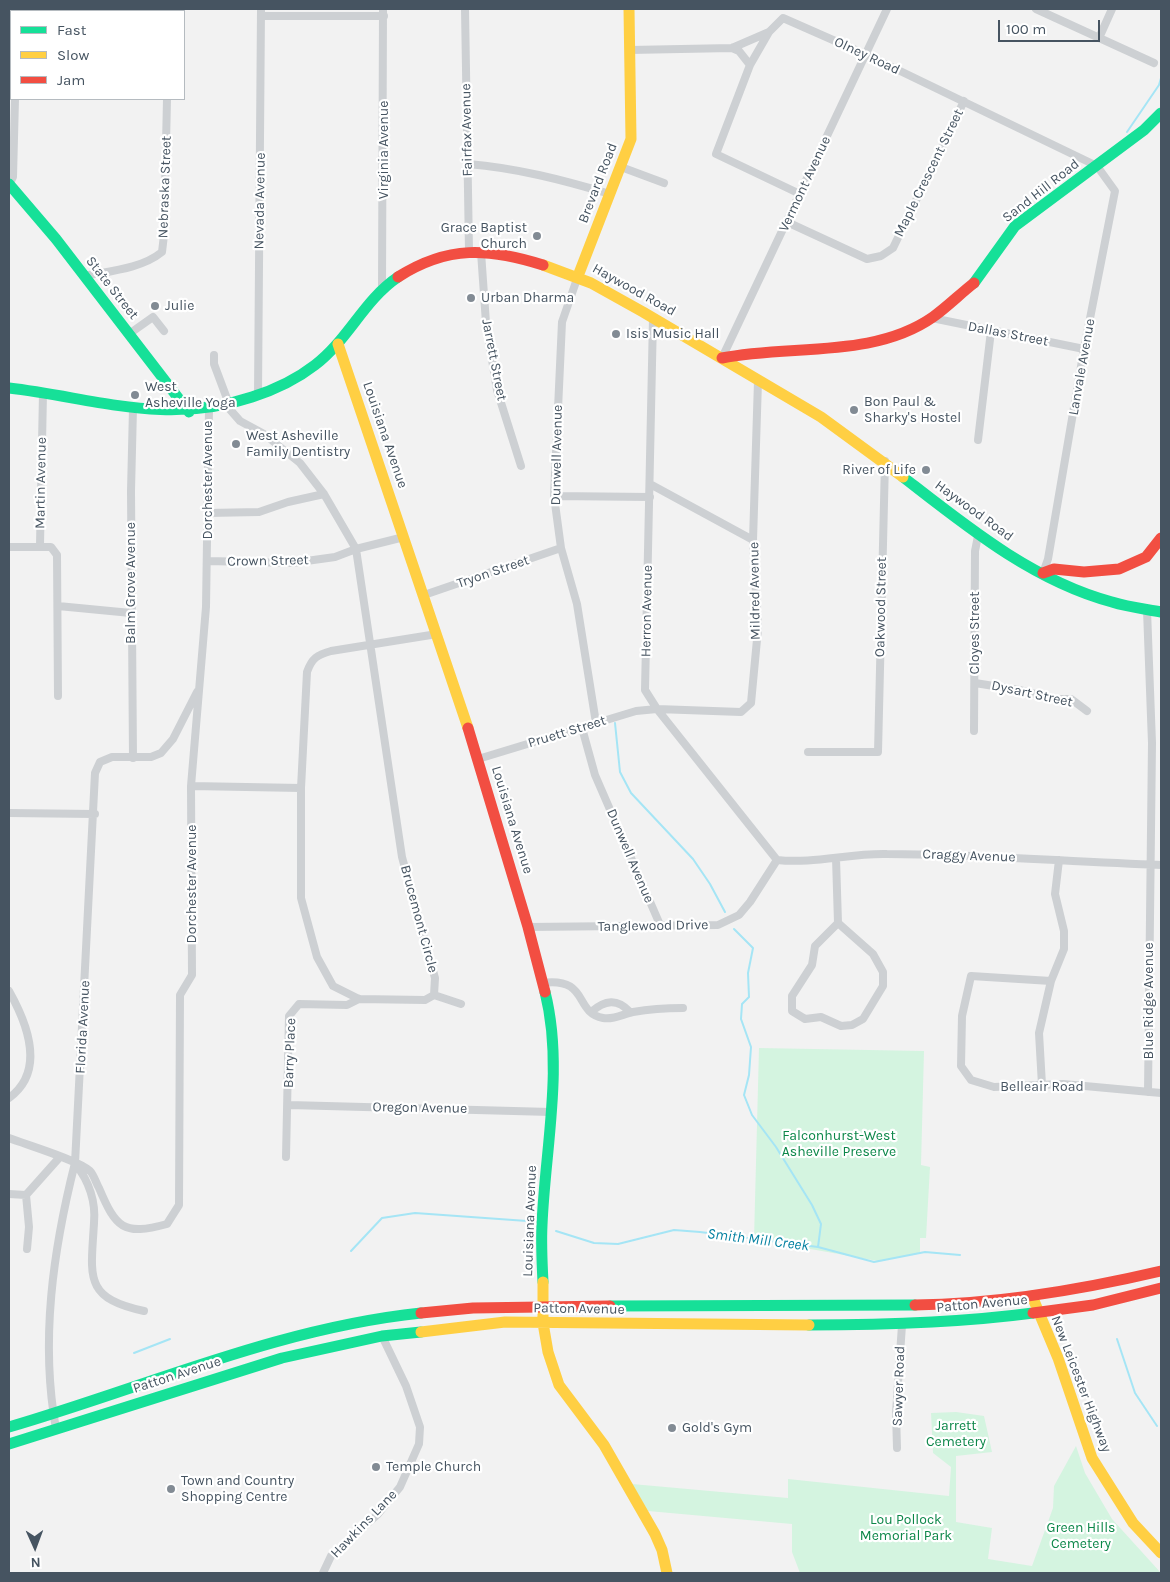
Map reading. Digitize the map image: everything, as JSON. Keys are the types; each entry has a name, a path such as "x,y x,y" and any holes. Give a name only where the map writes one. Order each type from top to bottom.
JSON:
{"main road":[{"name":"Brevard Road","path":"578,276 622,167 631,139 629,9"},
{"name":"Sand Hill Road","path":"722,358 747,353 850,346 873,342 892,337 932,318 974,283 1016,226 1144,130 1161,113"},
{"name":"State Street","path":"9,185 84,276 189,412"},
{"name":"Haywood Road","path":"9,388 160,412 189,412 228,405 301,375 315,366 338,344 382,290 400,277 437,259 469,251 481,252 578,276 722,358 820,417 885,461 978,536 1043,573 1093,597 1161,612"},
{"name":"Louisiana Avenue","path":"338,344 478,759 528,927 548,1005 552,1044 551,1112 542,1226 543,1323 548,1352 559,1385 572,1405 604,1445 655,1534 662,1550 667,1573"},
{"path":"1043,573 1054,569 1084,572 1119,569 1146,556 1161,538"},
{"name":"Patton Avenue","path":"9,1427 185,1368 276,1342 370,1320 473,1308 543,1306 719,1307 966,1304 1032,1296 1128,1280 1161,1271"},
{"name":"Patton Avenue","path":"9,1444 282,1358 382,1336 505,1322 902,1325 975,1321 1038,1314 1093,1305 1161,1288"},
{"name":"New Leicester Highway","path":"1032,1296 1058,1358 1092,1458 1133,1523 1161,1553"}],"street":[{"name":"Fairfax Avenue","path":"465,9 469,251"},
{"path":"786,9 783,18 769,32 750,65 716,154 800,194"},
{"name":"Vermont Avenue","path":"722,358 867,55 887,9"},
{"path":"1036,9 1154,63"},
{"path":"1099,38 1112,9"},
{"path":"261,13 384,12"},
{"name":"Virginia Avenue","path":"382,290 384,12"},
{"name":"Nevada Avenue","path":"258,394 261,13"},
{"name":"Olney Road","path":"783,18 867,55 1097,166"},
{"path":"630,50 732,48 769,32"},
{"path":"732,48 739,51 750,65"},
{"path":"9,185 13,177 16,100"},
{"name":"Nebraska Street","path":"84,276 135,265 154,259 162,252 167,100"},
{"name":"Maple Crescent Street","path":"787,222 867,259 881,256 893,248 964,101"},
{"path":"468,164 497,166 545,175 610,194"},
{"name":"Lanvale Avenue","path":"1043,573 1048,559 1084,349 1115,191 1097,166"},
{"path":"622,167 664,183"},
{"name":"Jarrett Street","path":"481,252 486,324 497,390 521,466"},
{"name":"Dunwell Avenue","path":"578,276 562,322 554,496 561,548 577,604 596,723"},
{"path":"129,334 153,317 164,331"},
{"name":"Herron Avenue","path":"653,318 645,690 657,709 777,860"},
{"name":"Dallas Street","path":"932,318 1084,349"},
{"path":"978,440 991,331"},
{"path":"214,355 214,364 222,381 228,405 240,421 264,434 292,455 324,494 356,548"},
{"name":"Mildred Avenue","path":"657,709 741,712 751,703 758,629 753,540 758,380"},
{"name":"Martin Avenue","path":"43,393 40,545 51,547 57,556 58,696"},
{"name":"Balm Grove Avenue","path":"133,758 131,613 134,408"},
{"name":"Dorchester Avenue","path":"9,1138 92,1172 110,1214 124,1227 143,1231 167,1224 179,1205 180,995 192,975 192,786 208,561 209,409"},
{"name":"Oakwood Street","path":"808,752 878,752 885,461"},
{"path":"650,484 753,540"},
{"path":"208,513 259,512 288,502 324,494"},
{"path":"554,496 650,497"},
{"name":"Cloyes Street","path":"974,731 975,551 978,536"},
{"name":"Crown Street","path":"208,561 292,563 335,557 356,548 404,537"},
{"path":"9,547 40,545"},
{"name":"Brucemont Circle","path":"356,548 402,857 435,978 434,995"},
{"name":"Tryon Street","path":"424,595 561,548"},
{"path":"58,606 131,613"},
{"name":"Blue Ridge Avenue","path":"1147,610 1152,743 1148,1092"},
{"path":"437,634 331,651 311,660 307,672 301,788 300,898 323,970 333,986 358,999 425,1000 434,995 461,1004"},
{"name":"Dysart Street","path":"975,683 1070,699 1087,711"},
{"name":"Florida Avenue","path":"56,1429 48,1364 54,1269 62,1216 75,1164 95,814 95,773 100,762 112,757 152,757 161,754 173,739 200,688"},
{"name":"Pruett Street","path":"478,759 636,711 657,709"},
{"name":"Dunwell Avenue","path":"582,728 595,775 661,927"},
{"path":"192,786 301,788"},
{"path":"9,813 95,814"},
{"name":"Craggy Avenue","path":"777,860 797,862 874,854 914,854 1161,866"},
{"path":"836,858 838,923 873,954 883,972 883,986 863,1019 852,1025 842,1026 821,1017 805,1019 792,1011 792,996 812,965 815,946 838,923"},
{"name":"Tanglewood Drive","path":"528,927 718,925 739,916 777,860"},
{"path":"1042,1085 1039,1033 1051,981 1064,949 1064,932 1055,894 1059,860"},
{"name":"Belleair Road","path":"1051,981 971,976 962,1016 961,1066 971,1080 994,1087 1063,1084 1161,1093"},
{"path":"542,983 558,981 571,985 590,1012 603,1018 618,1017 630,1012 683,1008"},
{"path":"9,991 27,1029 30,1051 29,1071 15,1093 9,1098"},
{"name":"Barry Place","path":"286,1157 289,1105 289,1022 293,1009 299,1004 347,1005 358,999"},
{"path":"590,1012 608,1002 617,1002 630,1012"},
{"name":"Oregon Avenue","path":"289,1105 551,1112"},
{"path":"27,1249 29,1227 26,1195 59,1158"},
{"path":"75,1164 86,1179 92,1200 94,1222 91,1255 92,1277 100,1290 110,1300 144,1311"},
{"path":"9,1194 26,1195"},
{"name":"Sawyer Road","path":"897,1448 896,1413 902,1325"},
{"name":"Hawkins Lane","path":"322,1573 331,1556 378,1514 400,1487 419,1444 420,1427 406,1386 382,1336"}],"green space":[{"name":"Falconhurst-West Asheville Preserve","path":"759,1048 924,1051 921,1165 930,1167 926,1238 920,1238 920,1253 878,1261 754,1239"},
{"path":"956,1412 984,1416 992,1452 956,1456 956,1522 992,1528 988,1559 1032,1566 1053,1508 1054,1486 1076,1446 1085,1473 1112,1519 1161,1573 800,1573 792,1552 792,1524 648,1511 632,1484 788,1498 788,1479 949,1496 951,1467 933,1453 931,1413"}],"waterway":[{"path":"1127,132 1159,85 1161,78"},
{"path":"615,723 620,772 631,793 693,859 710,884 725,912"},
{"path":"734,929 753,948 748,973 749,997 742,1004 741,1019 751,1047 749,1075 744,1095 752,1115 776,1147 812,1205 821,1224 818,1247"},
{"name":"Smith Mill Creek","path":"351,1251 382,1218 415,1213 527,1221"},
{"name":"Smith Mill Creek","path":"556,1231 594,1243 618,1244 674,1230 700,1232 818,1247 874,1262 925,1252 960,1255"},
{"name":"Smith Mill Creek","path":"134,1353 170,1339"},
{"name":"Smith Mill Creek","path":"1117,1339 1135,1393 1157,1426"}],"traffic: fast":[{"path":"974,283 1015,226 1144,130 1161,113"},
{"path":"9,184 56,239 189,412"},
{"path":"9,388 101,403 160,410 220,405 252,397 285,384 315,365 337,344 375,297 398,277"},
{"path":"903,477 976,533 1028,566 1083,593 1130,607 1161,612"},
{"path":"543,1282 542,1225 553,1079 553,1049 545,992"},
{"path":"610,1306 915,1305"},
{"path":"9,1427 264,1345 368,1321 421,1313"},
{"path":"809,1325 921,1323 1033,1313"},
{"path":"9,1444 282,1358 382,1336 421,1332"}],"traffic: slow":[{"path":"578,276 631,139 629,9"},
{"path":"543,265 591,283 643,312 821,417 903,477"},
{"path":"338,344 468,728"},
{"path":"543,1282 543,1323 548,1352 559,1385 604,1445 655,1534 662,1550 667,1573"},
{"path":"1032,1296 1058,1358 1092,1458 1133,1523 1161,1553"},
{"path":"421,1332 505,1322 809,1325"}],"traffic: jam":[{"path":"398,277 434,259 469,253 505,255 543,265"},
{"path":"722,358 748,354 858,345 884,339 909,330 933,317 974,283"},
{"path":"1043,573 1054,569 1084,572 1119,569 1146,557 1161,538"},
{"path":"468,728 528,927 545,992"},
{"path":"915,1305 977,1302 1039,1295 1161,1271"},
{"path":"1033,1313 1093,1305 1161,1288"},
{"path":"421,1313 473,1308 610,1306"}],"place":[{"name":"Grace Baptist Church","path":"537,236"},
{"name":"Urban Dharma","path":"471,298"},
{"name":"Julie","path":"155,306"},
{"name":"Isis Music Hall","path":"616,334"},
{"name":"West Asheville Yoga","path":"135,395"},
{"name":"Bon Paul & Sharky's Hostel","path":"854,410"},
{"name":"West Asheville Family Dentistry","path":"236,444"},
{"name":"River of Life","path":"926,470"},
{"name":"Gold's Gym","path":"672,1428"},
{"name":"Temple Church","path":"376,1467"},
{"name":"Town and Country Shopping Centre","path":"171,1489"}],"park label":[{"name":"Jarrett Cemetery","path":"956,1434"},
{"name":"Lou Pollock Memorial Park","path":"906,1528"},
{"name":"Green Hills Cemetery","path":"1081,1536"}]}
